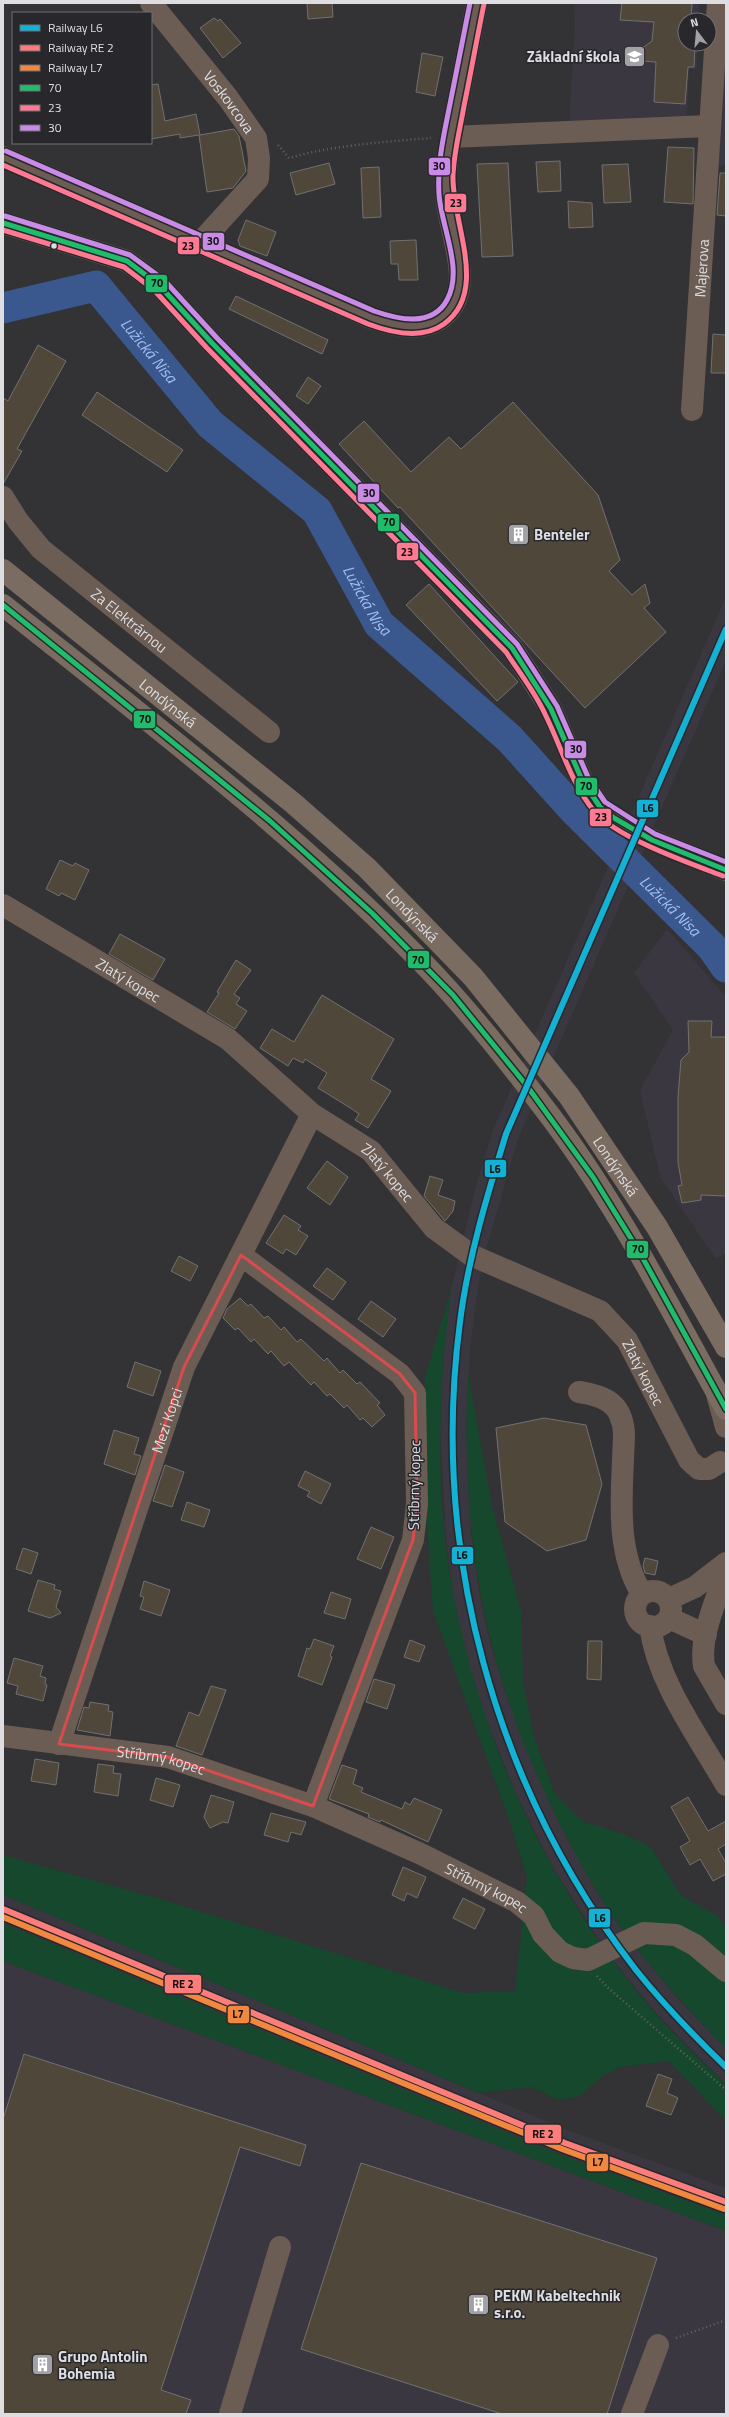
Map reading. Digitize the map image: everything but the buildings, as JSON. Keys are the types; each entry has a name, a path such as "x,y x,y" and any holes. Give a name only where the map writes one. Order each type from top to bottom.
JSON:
{"highway":[{"name":"Londýnská","path":"3,570 293,803 367,868 473,977 569,1096 657,1227 726,1347"},
{"name":"Londýnská","path":"3,605 261,813 318,862 422,962 475,1022 543,1106 612,1205 666,1297 722,1402"}],"street":[{"name":"Voskovcova","path":"151,3 228,98 256,138 259,158 258,180 199,244"},
{"path":"3,157 371,318 400,328 429,324 449,311 457,297 460,287 459,260 450,225 446,194 447,168 477,3"},
{"name":"Majerova","path":"692,410 718,3"},
{"path":"452,137 709,126"},
{"path":"3,223 127,261 159,285 212,343 512,648 551,710 582,780 600,807 614,818 652,840 726,870"},
{"name":"Za Elektrárnou","path":"3,497 18,521 41,549 269,732"},
{"name":"Zlatý kopec","path":"3,905 228,1039 312,1114 371,1151 434,1228 471,1254 600,1311 627,1340 689,1460 699,1469 709,1469 720,1462"},
{"name":"Mezi Kopci","path":"59,1744 184,1367 312,1114"},
{"name":"Stříbrný kopec","path":"241,1255 400,1374 415,1394 417,1504 413,1540 313,1806"},
{"path":"579,1392 603,1397 616,1408 622,1419 624,1433 623,1543 629,1570 642,1594"},
{"path":"722,1402 726,1427"},
{"path":"726,1563 695,1587 663,1615 641,1622 635,1612 635,1605 642,1594 654,1590 660,1592 663,1615 652,1643 666,1681 726,1785"},
{"path":"726,1570 706,1635 704,1649 704,1666 726,1704"},
{"path":"663,1615 706,1635"},
{"name":"Stříbrný kopec","path":"3,1736 59,1744 168,1756 313,1806 421,1854 517,1902 534,1916 542,1934 560,1952 573,1958 588,1960 644,1933 676,1935 695,1945 726,1971"},
{"path":"230,2414 280,2247"},
{"path":"632,2414 658,2345"}],"path":[{"path":"275,141 289,158 316,151 377,142 452,137"},
{"path":"600,1981 726,2090"},
{"path":"658,2345 706,2325 726,2320"}],"highlighted area":[{"path":"241,1255 400,1374 415,1393 417,1504 413,1540 313,1806 168,1757 59,1744 184,1367"}],"shaded area":[{"name":"Základní škola","path":"574,3 699,3 699,12 677,12 677,52 698,52 697,69 689,69 687,118 569,126 575,25"},
{"path":"721,53 726,53 726,165 716,165"},
{"path":"726,597 726,660 518,1139 484,1257 477,1294 470,1350 466,1429 471,1533 479,1591 490,1643 509,1704 628,1938 677,1998 726,2049 726,2084 658,2015 608,1954 554,1869 515,1791 484,1713 465,1649 453,1595 446,1536 440,1429 444,1347 451,1290 476,1185 493,1130"},
{"path":"667,929 726,997 726,1253 716,1259 660,1177 640,1090 673,1030 634,973"},
{"path":"3,1895 570,2131 726,2188 726,2215 561,2155 3,1923"},
{"path":"3,1961 726,2231 726,2414 3,2414"}],"green space":[{"path":"451,1290 443,1366 441,1405 440,1444 443,1521 454,1597 470,1665 491,1733 518,1799 550,1863 587,1924 629,1981 675,2035 726,2084 726,2121 669,2061 620,2067 600,2078 580,2096 559,2100 531,2087 479,2093 3,1895 3,1855 167,1901 463,1993 515,1991 527,1877 508,1816 433,1611 423,1472 425,1377"},
{"path":"468,1374 492,1506 521,1611 523,1681 534,1737 555,1794 582,1821 623,1834 651,1847 681,1896 716,1915 726,1927 726,2049 652,1968 619,1926 601,1898 560,1824 534,1768 513,1714 496,1660 483,1605 474,1550 468,1494"},
{"path":"3,1923 561,2155 726,2215 726,2231 3,1961"}],"waterway":[{"name":"Lužická Nisa","path":"3,308 96,286 210,424 317,511 379,624 510,739 572,808 712,947 726,967"}],"rail line":[{"name":"L6","path":"726,629 506,1134 485,1204 463,1298 453,1408 455,1494 465,1579 484,1663 510,1745 544,1824 586,1899 636,1970 657,1996 726,2067"},
{"name":"L7","path":"3,1917 562,2149 724,2209"}],"transit line":[{"name":"30","path":"6,151 374,311 393,317 414,319 423,318 432,315 440,309 447,300 452,288 452,262 439,194 439,171 443,137 470,3"},
{"name":"23","path":"3,165 368,324 387,330 407,333 426,332 435,329 444,324 458,310 465,293 467,274 465,254 454,193 453,175 457,140 484,4"},
{"name":"30","path":"5,216 130,255 164,280 217,338 517,644 557,706 588,777 605,802 655,834 726,862"},
{"name":"70","path":"3,223 127,261 159,285 212,343 512,648 551,709 582,780 600,807 614,818 652,840 726,870"},
{"name":"23","path":"3,230 124,267 154,290 207,348 506,652 541,706 579,789 594,811 619,831 636,840 673,857 723,876"},
{"name":"70","path":"3,605 270,821 372,913 453,995 527,1086 593,1177 640,1253 726,1409"},
{"path":"3,1909 565,2143 726,2202"}],"place":[{"name":"Základní škola","path":"635,56"},
{"name":"Benteler","path":"518,534"},
{"name":"PEKM Kabeltechnik s.r.o.","path":"479,2304"},
{"name":"Grupo Antolin Bohemia","path":"43,2365"}]}
